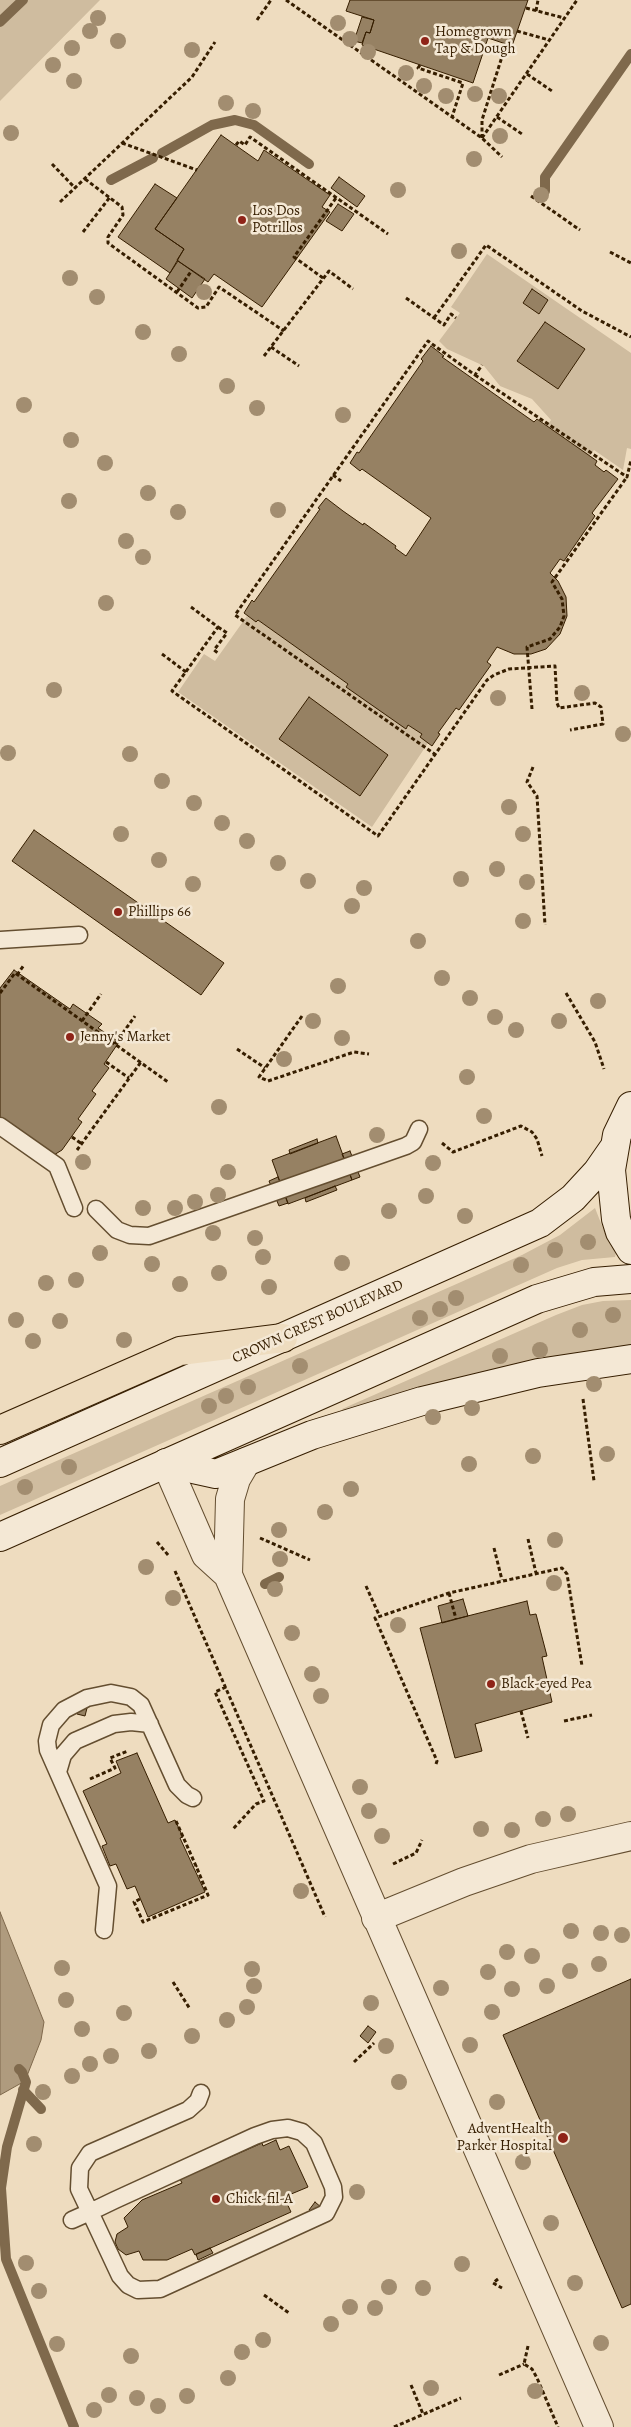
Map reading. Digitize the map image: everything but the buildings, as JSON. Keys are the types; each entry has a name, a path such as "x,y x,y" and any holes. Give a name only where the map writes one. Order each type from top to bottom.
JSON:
{"highway":[{"path":"0,1430 180,1351 283,1338"}],"main road":[{"path":"631,1106 617,1135 613,1149 611,1170 614,1206 620,1232 631,1250"},
{"name":"CROWN CREST BOULEVARD","path":"0,1463 540,1223 573,1198 597,1172 613,1149"},
{"path":"0,1537 538,1299 594,1282 631,1279"},
{"path":"166,1463 216,1474 312,1435 422,1401 538,1373 631,1359"},
{"path":"228,1575 230,1499 236,1479 246,1462"},
{"path":"166,1463 206,1555 228,1575 599,2427"},
{"path":"376,1918 464,1882 531,1859 631,1836"}],"lane":[{"path":"0,940 79,936"},
{"path":"0,1126 56,1166 74,1208"},
{"path":"96,1209 117,1230 130,1235 149,1236 406,1146 413,1142 419,1129"},
{"path":"104,1930 108,1886 48,1750 48,1733 57,1717 75,1704 99,1694 121,1694 131,1697 141,1705 177,1785 193,1798"},
{"path":"58,1772 63,1755 75,1741 114,1724 131,1722 150,1724"},
{"path":"72,2220 90,2212 255,2136 280,2129 295,2130 311,2139 334,2192 330,2207 321,2217 167,2287 153,2290 138,2290 123,2281 90,2212 78,2184 78,2173 86,2157 95,2150 188,2110 198,2101 201,2093"}],"path":[{"path":"257,20 271,0"},
{"path":"286,0 482,138 502,157"},
{"path":"536,11 538,0"},
{"path":"482,138 576,0"},
{"path":"526,8 564,18"},
{"path":"517,32 549,40"},
{"path":"60,202 197,71 215,42"},
{"path":"482,138 482,120 506,44"},
{"path":"420,65 418,68 463,83 452,117"},
{"path":"526,74 552,91"},
{"path":"497,117 522,134"},
{"path":"236,146 238,141 245,146 250,137 388,234"},
{"path":"122,143 197,170"},
{"path":"52,164 75,188"},
{"path":"85,179 121,204 123,211 121,220 108,237 108,243 198,308 204,309 218,287 284,331"},
{"path":"531,196 580,230"},
{"path":"83,232 110,197"},
{"path":"323,278 294,257 336,198"},
{"path":"434,318 486,245 582,311 631,337"},
{"path":"610,252 631,263"},
{"path":"177,292 192,270"},
{"path":"264,356 329,271 353,289"},
{"path":"406,298 444,325 451,314 456,318"},
{"path":"436,755 235,615 428,341 475,375 627,477"},
{"path":"271,347 299,366"},
{"path":"475,375 482,365"},
{"path":"532,709 527,647 550,639 558,631 563,620 562,599 552,582 627,477 631,460"},
{"path":"333,475 341,480"},
{"path":"191,608 227,633 214,650 219,654"},
{"path":"218,627 172,691 378,836 487,680 509,669 555,666 557,703 559,708 595,703 600,705 603,724 570,730"},
{"path":"162,654 186,672"},
{"path":"533,767 527,782 537,796 545,926"},
{"path":"0,993 15,973 168,1082"},
{"path":"566,993 595,1042 604,1069"},
{"path":"82,1021 101,994"},
{"path":"115,1044 135,1016"},
{"path":"302,1016 260,1076 268,1081 354,1052 369,1054"},
{"path":"237,1049 265,1068"},
{"path":"106,1062 129,1078"},
{"path":"76,1152 141,1062"},
{"path":"442,1142 453,1152 521,1126 532,1132 538,1139 542,1156"},
{"path":"72,1137 82,1144"},
{"path":"582,1398 594,1482"},
{"path":"257,1536 310,1560"},
{"path":"528,1539 536,1573"},
{"path":"157,1542 170,1558"},
{"path":"494,1548 502,1580"},
{"path":"174,1566 324,1917"},
{"path":"436,1764 437,1761 375,1618 449,1593 562,1568 565,1570 582,1666"},
{"path":"366,1586 380,1617"},
{"path":"449,1593 456,1619"},
{"path":"574,1651 579,1651"},
{"path":"226,1687 215,1692 264,1801 256,1804 232,1830"},
{"path":"521,1711 528,1738"},
{"path":"564,1721 592,1715"},
{"path":"84,1782 115,1768 110,1758 136,1748"},
{"path":"140,1899 134,1902 143,1922 208,1895 174,1815"},
{"path":"393,1864 416,1853 422,1840"},
{"path":"172,1982 190,2009"},
{"path":"354,2062 374,2043"},
{"path":"264,2295 290,2313"},
{"path":"524,2364 529,2341"},
{"path":"499,2375 524,2364"},
{"path":"524,2364 532,2369 538,2378 558,2427"},
{"path":"411,2386 423,2414"},
{"path":"394,2427 461,2398"}],"shaded area":[{"path":"0,0 100,0 0,101"},
{"path":"487,254 631,353 631,449 627,448 623,470 594,450 589,456 547,426 551,420 532,399 500,386 484,366 447,349 439,341 460,313 451,307"},
{"path":"247,616 256,622 258,620 348,684 346,687 422,734 420,737 428,743 372,827 178,692 204,654 215,661"},
{"path":"595,1208 608,1241 616,1253 615,1257 582,1260 557,1268 0,1515 0,1486 522,1255 560,1235"},
{"path":"631,1300 631,1349 344,1413 342,1409 582,1305 603,1301"},
{"path":"0,1912 44,2022 41,2040 25,2081 0,2095"}],"waterway":[{"path":"0,22 23,0"},
{"path":"545,191 545,177 631,54"},
{"path":"162,153 212,125 235,120 254,125 309,164"},
{"path":"111,180 153,158"},
{"path":"265,1584 279,1577"},
{"path":"19,2069 26,2082 7,2147 1,2188 6,2259 74,2427"},
{"path":"23,2090 41,2109"}],"place":[{"name":"Homegrown Tap & Dough","path":"425,41"},
{"name":"Los Dos Potrillos","path":"242,220"},
{"name":"Phillips 66","path":"118,912"},
{"name":"Jenny's Market","path":"70,1037"},
{"name":"Black-eyed Pea","path":"491,1684"},
{"name":"AdventHealth Parker Hospital","path":"563,2138"},
{"name":"Chick-fil-A","path":"216,2199"}]}
